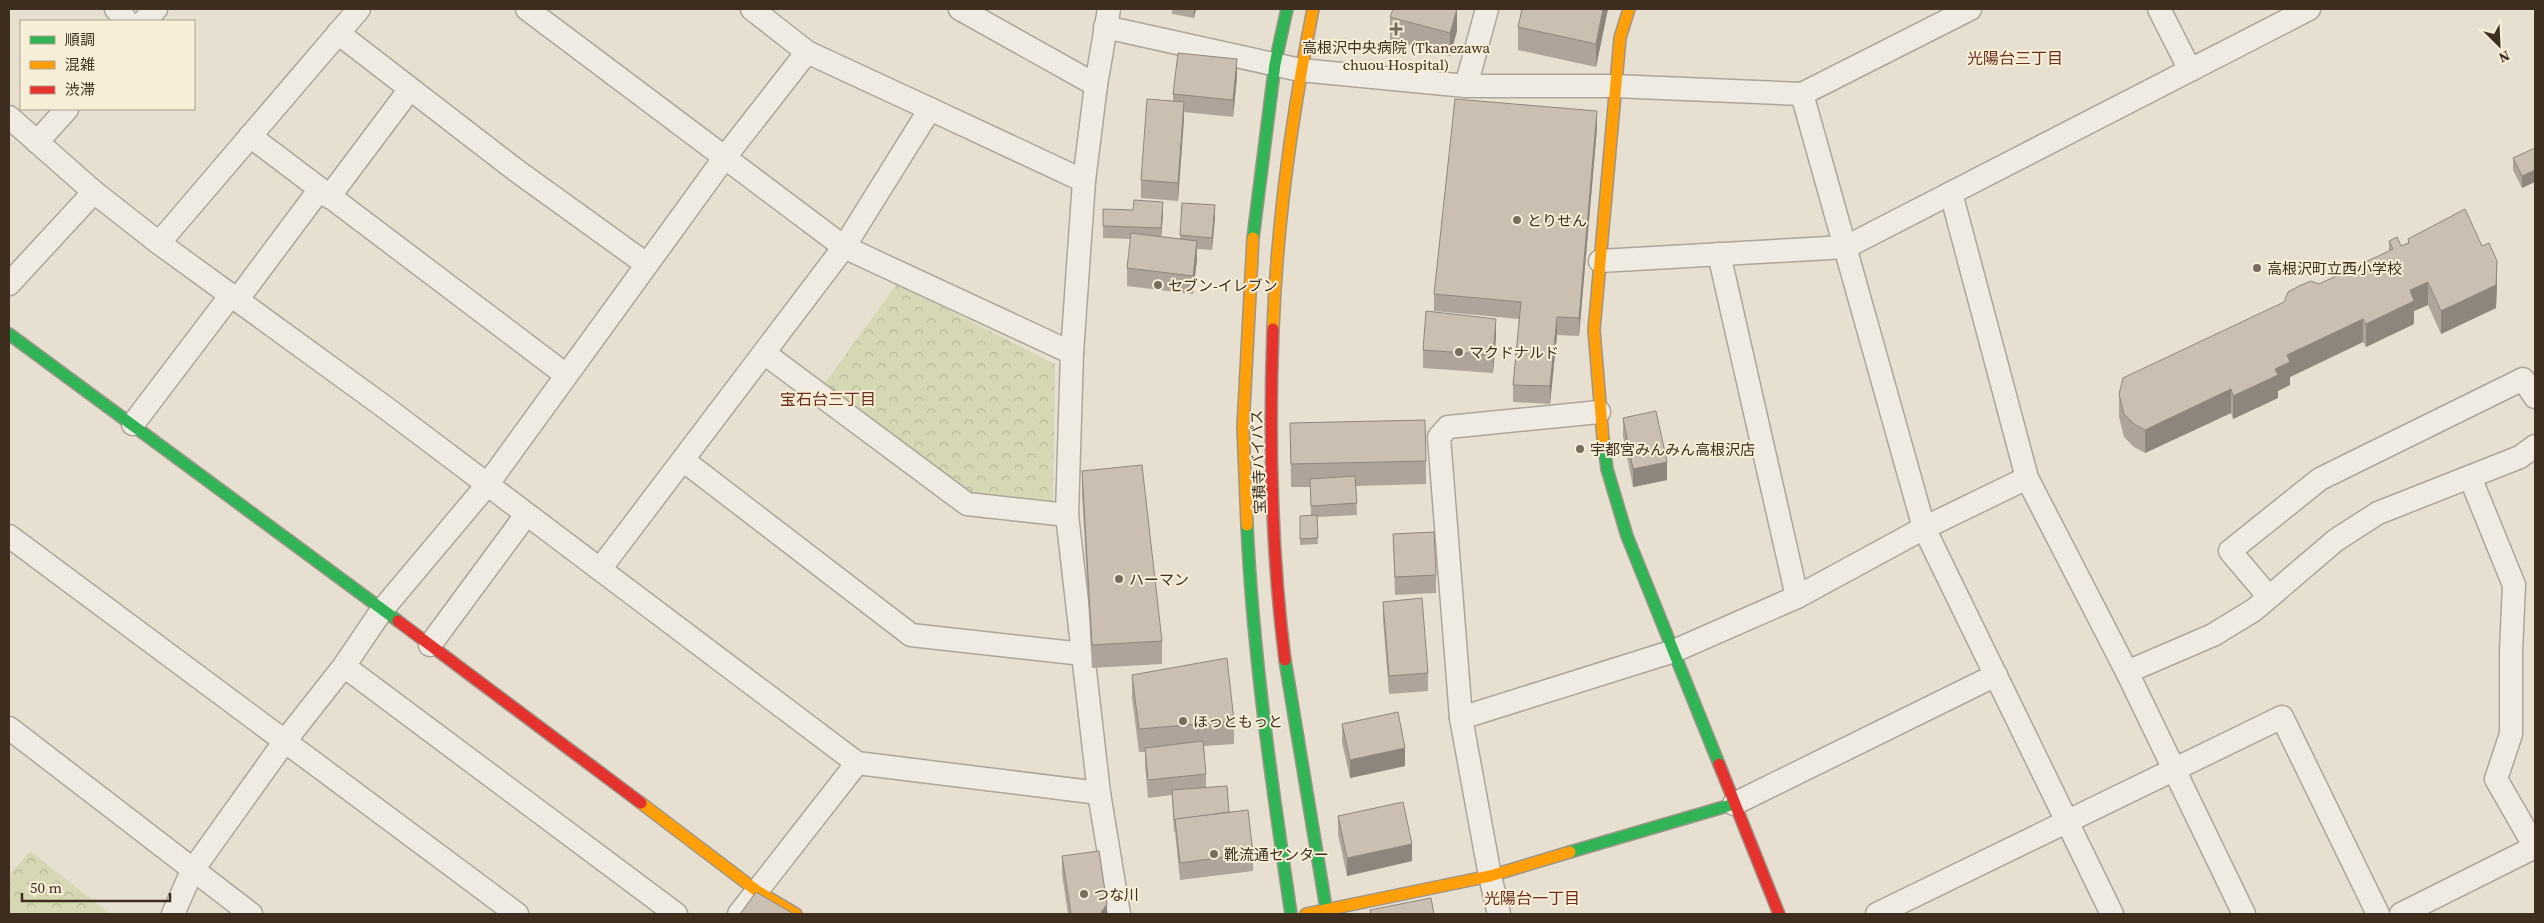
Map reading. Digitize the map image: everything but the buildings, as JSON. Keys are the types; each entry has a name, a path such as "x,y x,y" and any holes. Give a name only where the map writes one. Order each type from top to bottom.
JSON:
{"street":[{"path":"116,9 126,20"},
{"path":"145,20 156,9"},
{"path":"159,243 358,9"},
{"path":"527,9 844,247 1072,353"},
{"path":"752,9 807,52 1084,181"},
{"path":"960,9 1096,85"},
{"name":"宝積寺バイパス","path":"1286,9 1274,64 1253,239 1243,427 1251,601 1272,784 1291,914"},
{"name":"宝積寺バイパス","path":"1313,9 1300,70 1279,242 1270,424 1278,594 1298,746 1326,912"},
{"path":"1466,86 1487,9"},
{"path":"1629,9 1620,38 1614,86 1594,330 1599,412 1607,469 1627,536 1779,914"},
{"path":"1119,914 1100,793 1067,515 1072,353 1084,181 1096,85 1107,18 1300,70 1466,86 1614,86 1802,94 1970,9"},
{"path":"2160,9 2190,70"},
{"path":"1600,261 1846,247 2309,9"},
{"path":"338,32 516,171 646,264"},
{"path":"173,914 192,871 285,741 344,666 382,610 486,485 725,157 807,52"},
{"path":"133,424 234,297 325,193 410,89"},
{"path":"1802,94 1924,528 2112,914"},
{"path":"600,569 844,247 930,109"},
{"path":"37,142 66,110"},
{"path":"9,117 94,192 159,243 600,569 857,763 1100,793"},
{"path":"250,136 566,375"},
{"path":"9,284 94,192"},
{"path":"1952,192 2027,478 2126,672 2244,914"},
{"path":"1719,254 1797,597"},
{"path":"9,334 430,645 757,891 796,914"},
{"path":"764,354 967,504 1067,515"},
{"path":"2269,597 2230,551 2320,479 2523,379 2535,397"},
{"path":"1499,914 1490,876 1461,718 1439,437 1448,426 1599,412"},
{"path":"2126,672 2213,635 2254,610 2336,540 2378,513 2520,457 2535,446"},
{"path":"683,460 911,635 1083,654"},
{"path":"2401,914 2535,847 2496,779 2511,734 2511,652 2514,585 2470,477"},
{"path":"1461,718 1674,651 1797,597 1924,528 2027,478"},
{"path":"430,645 526,514"},
{"path":"9,536 517,914"},
{"path":"344,666 676,914"},
{"path":"1306,914 1326,912 1490,876 1734,804 1996,675"},
{"path":"1877,914 2068,823 2282,717 2378,914"},
{"path":"10,731 251,914"},
{"path":"739,914 857,763"}],"green space":[{"path":"897,284 1055,364 1053,502 969,497 824,384"},
{"path":"30,851 110,914 9,914 9,875"}],"traffic: fast":[{"path":"1253,238 1275,64 1287,9"},
{"path":"9,334 398,621"},
{"path":"1603,439 1607,469 1627,536 1719,764"},
{"path":"1247,525 1254,622 1270,769 1291,914"},
{"path":"1285,660 1327,914"},
{"path":"1570,852 1734,804"}],"traffic: slow":[{"path":"1273,329 1282,208 1298,89 1313,9"},
{"path":"1603,439 1594,330 1620,38 1629,9"},
{"path":"1247,525 1243,427 1253,238"},
{"path":"641,803 757,891 796,914"},
{"path":"1306,914 1490,876 1570,852"}],"traffic: jam":[{"path":"1273,329 1272,494 1280,619 1285,660"},
{"path":"398,621 641,803"},
{"path":"1719,764 1779,914"}],"place":[{"name":"高根沢中央病院 (Tkanezawa chuou Hospital)","path":"1396,29"},
{"name":"とりせん","path":"1517,220"},
{"name":"高根沢町立西小学校","path":"2257,268"},
{"name":"セブン-イレブン","path":"1158,285"},
{"name":"マクドナルド","path":"1459,352"},
{"name":"宇都宮みんみん高根沢店","path":"1580,449"},
{"name":"ハーマン","path":"1119,579"},
{"name":"ほっともっと","path":"1183,721"},
{"name":"靴流通センター","path":"1214,854"},
{"name":"つな川","path":"1084,894"}],"district":[{"name":"光陽台三丁目","path":"2015,58"},
{"name":"宝石台三丁目","path":"828,399"},
{"name":"光陽台一丁目","path":"1532,898"}]}
